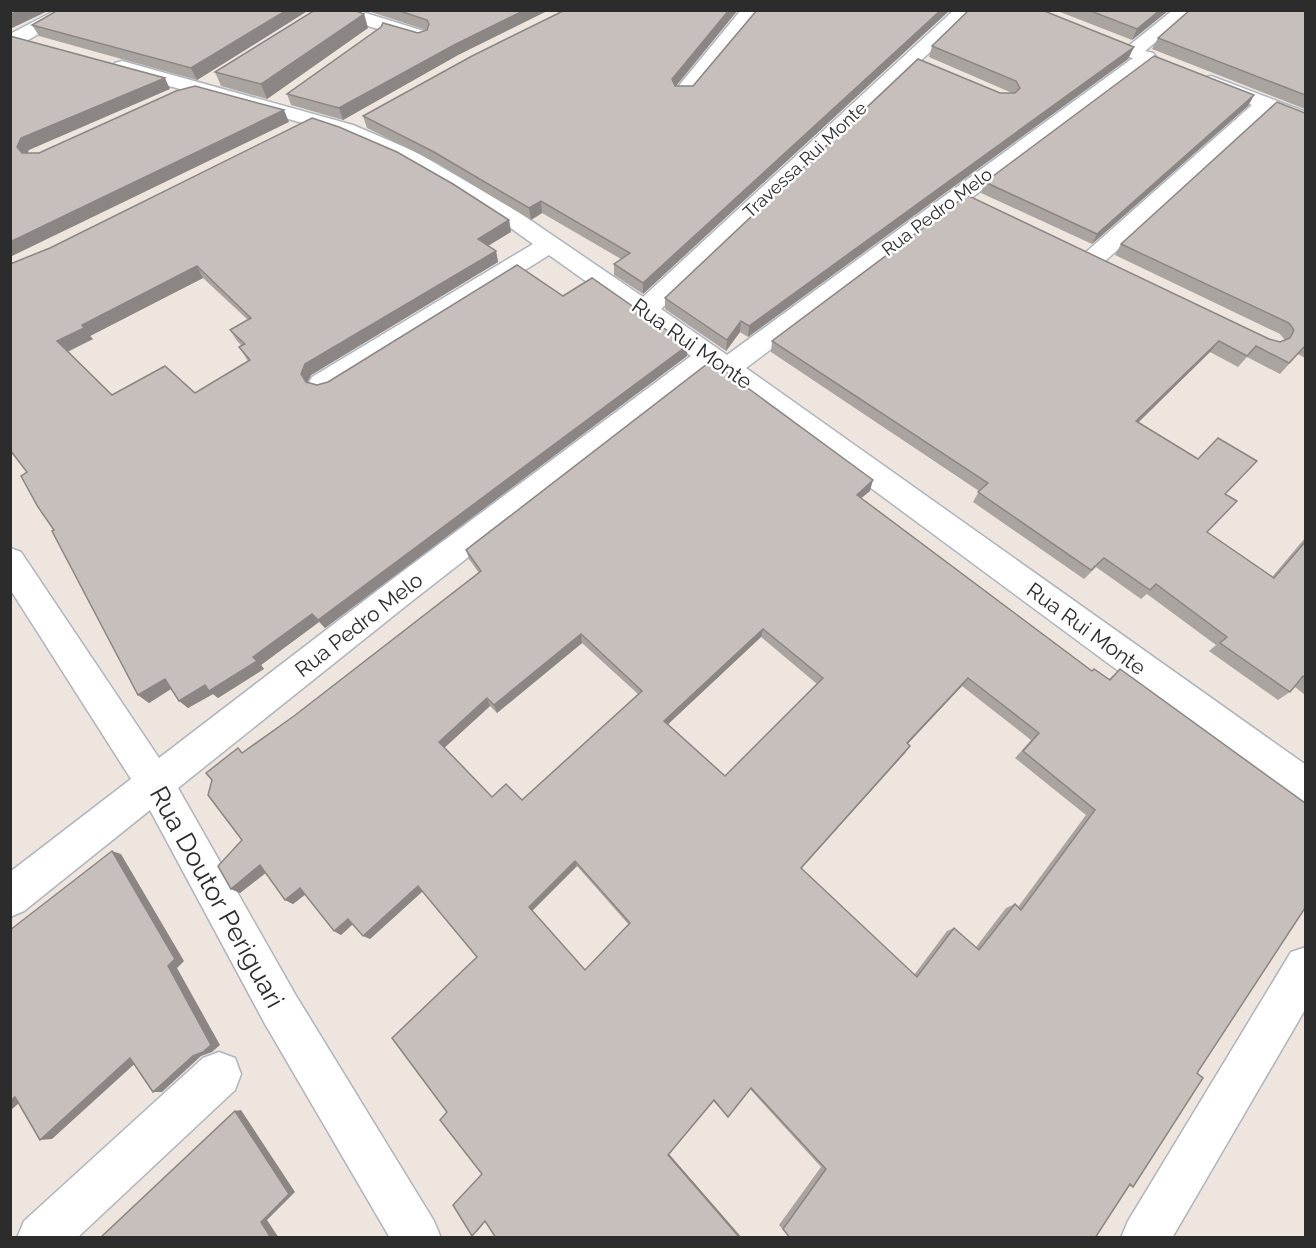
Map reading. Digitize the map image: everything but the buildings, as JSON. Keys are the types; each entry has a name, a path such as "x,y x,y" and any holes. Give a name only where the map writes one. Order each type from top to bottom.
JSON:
{"street":[{"path":"13,38 70,10"},
{"path":"336,10 420,36"},
{"path":"684,92 749,15 750,10"},
{"name":"Travessa Rui Monte","path":"645,310 965,10"},
{"name":"Rua Pedro Melo","path":"10,897 401,591 719,362 971,199 1139,54 1185,10"},
{"path":"13,38 50,48"},
{"path":"1113,43 1168,65"},
{"name":"Rua Rui Monte","path":"94,60 210,83 280,101 315,120 356,123 374,140 449,179 550,244 645,310 1305,787"},
{"path":"912,60 932,69"},
{"path":"1189,74 1305,119"},
{"path":"164,101 210,83"},
{"path":"1094,258 1266,103"},
{"path":"283,135 315,120"},
{"path":"322,384 550,244"},
{"name":"Rua Doutor Periguari","path":"10,561 156,785 280,1009 417,1238"},
{"path":"1145,1238 1305,967"},
{"path":"41,1238 219,1074"}]}
